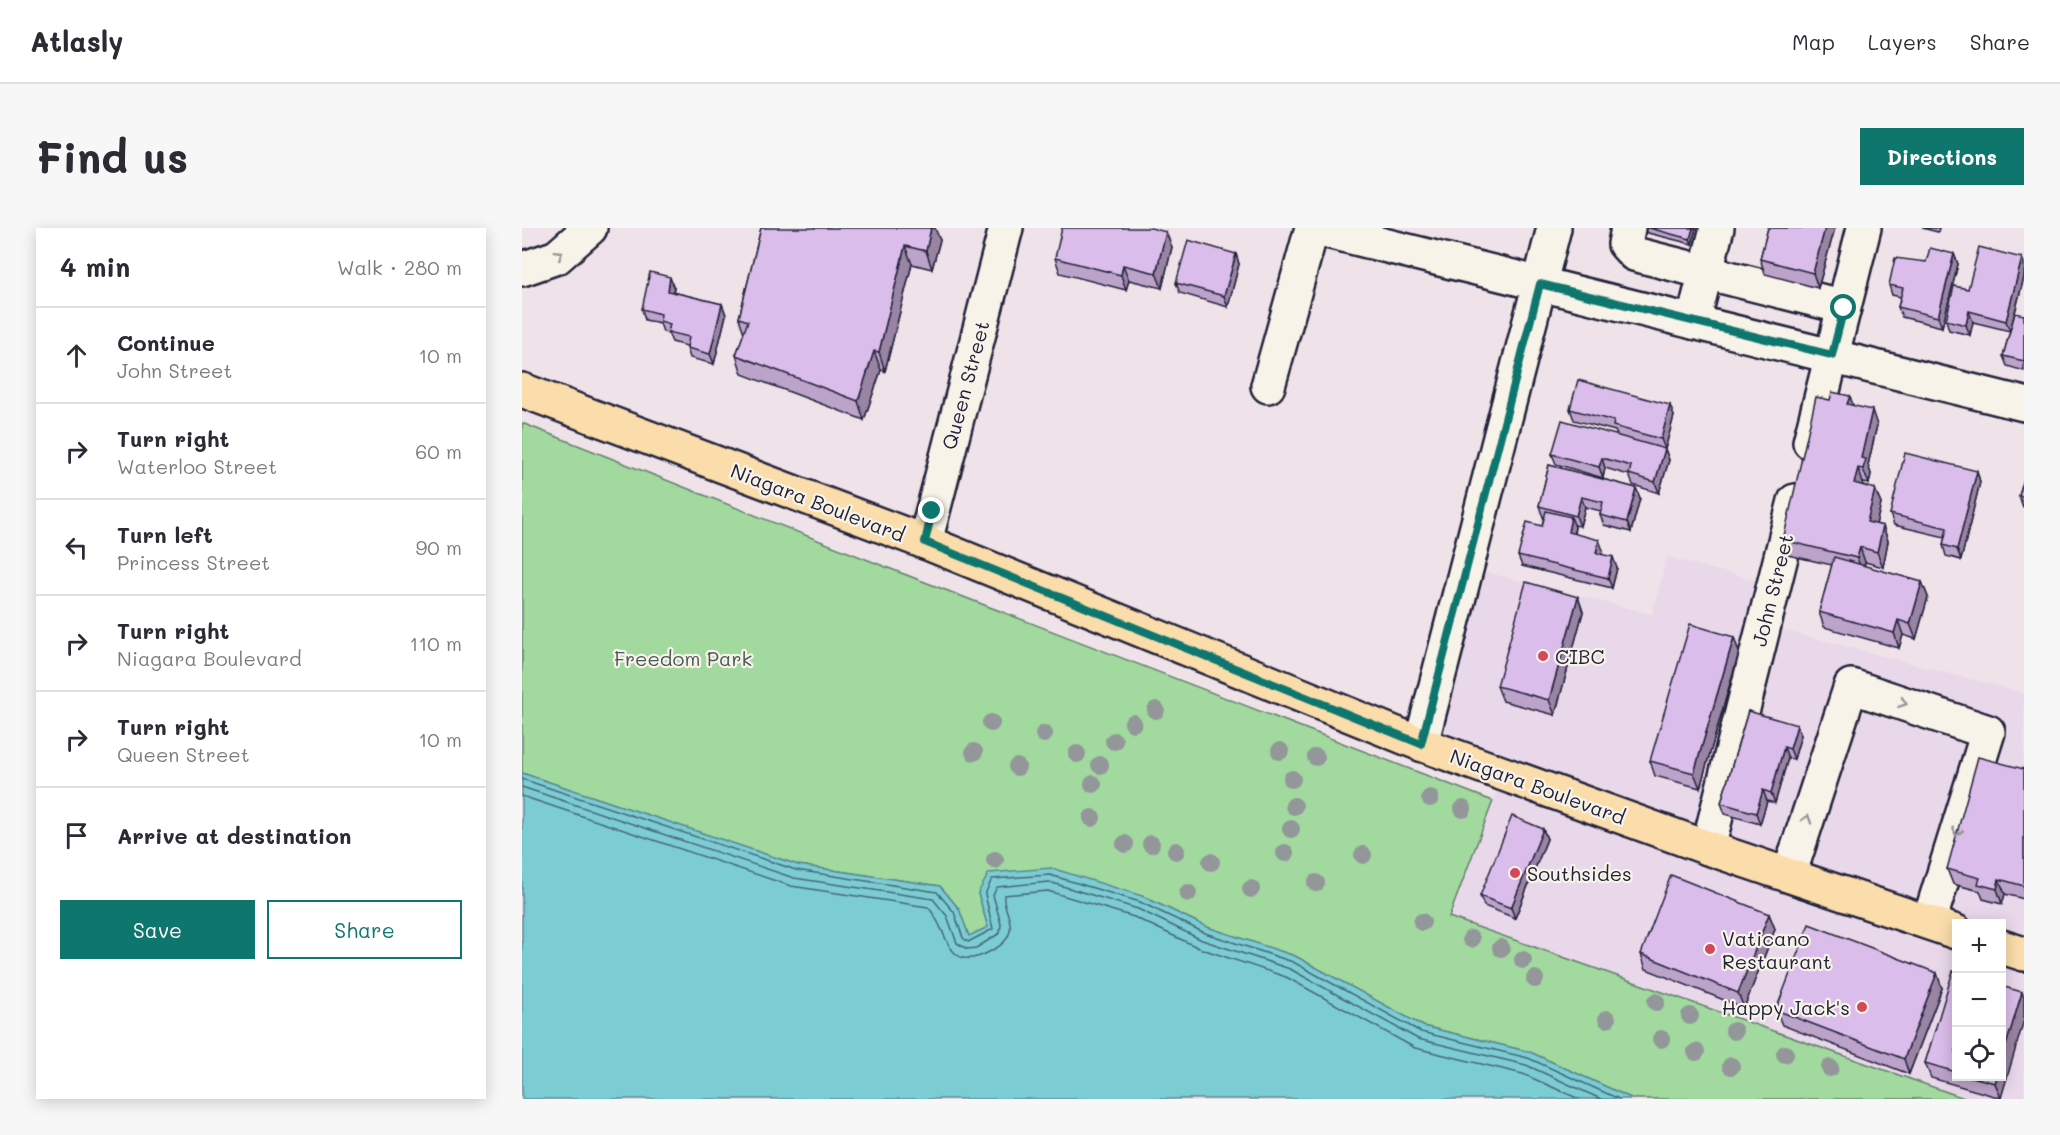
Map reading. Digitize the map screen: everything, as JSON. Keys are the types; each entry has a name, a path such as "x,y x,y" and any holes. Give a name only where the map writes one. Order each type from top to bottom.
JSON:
{"main road":[{"name":"Niagara Boulevard","path":"522,390 925,542 1421,744 1708,848 1943,927"},
{"path":"2006,949 2024,954"}],"street":[{"path":"522,269 557,257 590,228"},
{"name":"Queen Street","path":"925,542 1006,228"},
{"path":"1268,386 1314,228 2024,404"},
{"path":"1421,744 1554,228"},
{"path":"1628,228 1625,244 1634,254 1844,308"},
{"path":"1693,322 1717,228"},
{"name":"John Street","path":"1708,848 1864,228"},
{"path":"1789,875 1851,686 1883,696 1988,732 1943,927"}],"shaded area":[{"path":"1667,557 1774,585 1764,625 2024,693 2024,1099 1967,1099 1448,917 1503,774 1421,744 1466,567 1652,614"}],"green space":[{"name":"Freedom Park","path":"522,423 891,569 1493,801 1449,917 1967,1099 1633,1099 1530,1052 1423,1026 1295,956 1207,927 1142,896 978,893 988,927 969,937 959,909 940,886 798,865 522,773"}],"water":[{"path":"522,773 798,865 940,886 959,909 969,936 988,927 978,893 989,873 1051,868 1142,896 1207,927 1295,956 1423,1026 1530,1052 1633,1099 522,1099"}],"building":[{"path":"761,228 931,228 926,251 905,246 879,352 874,351 858,401 736,355 748,321 739,318"},
{"path":"1062,228 1151,228 1166,232 1156,273 1123,265 1121,275 1055,258"},
{"path":"1649,228 1693,228 1690,239"},
{"path":"1768,228 1825,228 1813,273 1760,259"},
{"path":"1188,240 1236,254 1224,296 1176,283"},
{"path":"1979,247 2022,258 2006,321 1969,311 1966,325 1946,320 1954,286 1968,289"},
{"path":"1930,248 1954,254 1938,317 1898,307 1903,288 1889,285 1895,258 1926,262"},
{"path":"650,272 670,277 668,291 722,304 710,354 687,348 689,337 668,332 670,324 660,321 661,314 642,309"},
{"path":"2015,313 2024,315 2024,361 2003,356"},
{"path":"1578,380 1670,405 1661,439 1613,426 1614,421 1570,409"},
{"path":"1832,392 1850,396 1847,404 1872,410 1861,458 1866,459 1863,469 1858,468 1854,483 1875,489 1867,522 1883,526 1877,552 1860,547 1857,558 1783,540 1816,397 1830,400"},
{"path":"1562,420 1665,449 1655,482 1629,474 1631,466 1602,458 1599,467 1552,454"},
{"path":"1905,453 1977,471 1957,549 1943,545 1947,528 1890,514"},
{"path":"1549,465 1636,488 1627,522 1600,515 1603,502 1581,497 1576,516 1539,506"},
{"path":"2024,479 2024,497 2019,496"},
{"path":"1546,511 1571,517 1568,532 1599,540 1596,553 1613,557 1608,578 1518,556 1527,522 1542,526"},
{"path":"1834,557 1922,582 1910,624 1898,620 1894,633 1819,612"},
{"name":"CIBC","path":"1526,582 1578,597 1549,700 1497,686"},
{"path":"1690,624 1734,637 1694,773 1650,761"},
{"path":"1748,711 1797,725 1790,749 1784,747 1771,793 1763,790 1756,813 1721,803"},
{"path":"1978,757 2024,769 2024,886 1999,879 1997,889 1978,884 1980,878 1947,869"},
{"name":"Southsides","path":"1512,816 1543,829 1511,908 1480,896"},
{"name":"Vaticano Restaurant","path":"1671,875 1769,914 1738,993 1641,954"},
{"name":"Happy Jack's","path":"1809,924 1937,973 1904,1059 1776,1010"},
{"path":"1952,974 1952,1071 1925,1063"},
{"path":"2006,987 2022,992 2006,1045"}],"place":[{"name":"CIBC","path":"1543,656"},
{"name":"Southsides","path":"1515,873"},
{"name":"Vaticano Restaurant","path":"1710,949"},
{"name":"Happy Jack's","path":"1862,1007"}],"route":[{"path":"932,511 925,542 1421,744 1540,284 1832,355 1844,308"}]}
